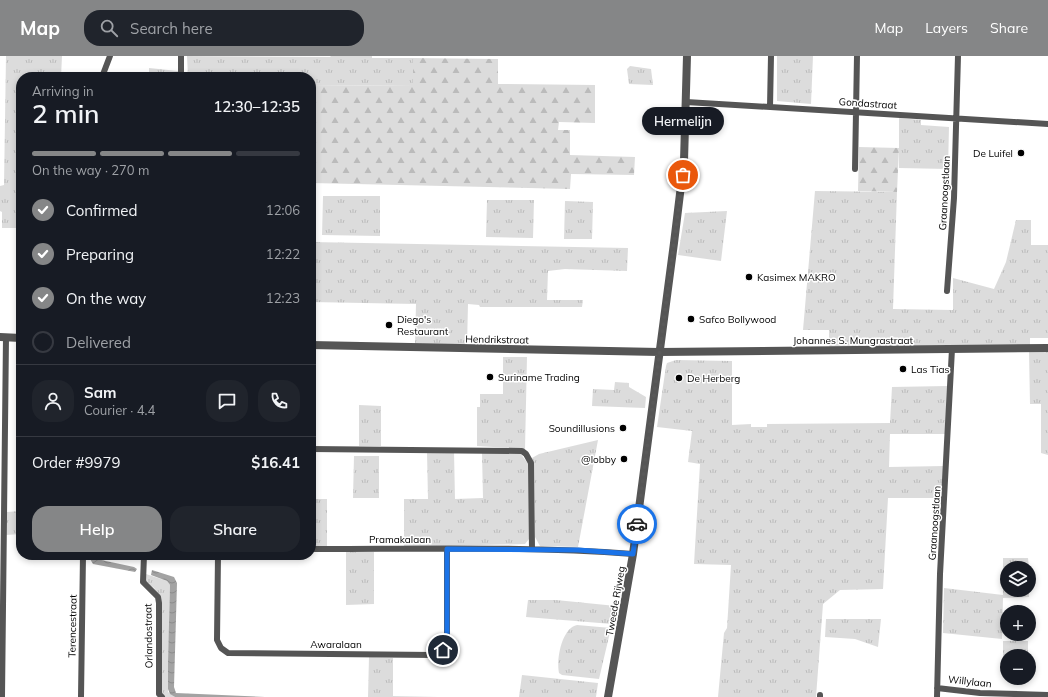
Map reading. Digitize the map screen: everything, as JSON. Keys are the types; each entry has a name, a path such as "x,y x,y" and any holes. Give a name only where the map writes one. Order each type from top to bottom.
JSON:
{"street":[{"path":"104,72 110,56"},
{"path":"181,56 181,72"},
{"name":"Tweede Rijweg","path":"608,697 633,554 684,161 687,56"},
{"path":"770,107 771,56"},
{"path":"855,169 857,56"},
{"name":"Graanoogstlaan","path":"947,290 954,198 958,56"},
{"name":"Gondastraat","path":"686,102 856,112 956,120 1048,124"},
{"path":"2,697 3,337 16,338"},
{"name":"Hendrikstraat","path":"316,345 659,352"},
{"name":"Johannes S. Mungrastraat","path":"659,352 1048,348"},
{"name":"Graanoogstlaan","path":"937,697 940,574 952,349"},
{"path":"316,449 522,451 526,454 531,463 532,549"},
{"name":"Pramakalaan","path":"316,549 532,549 578,550 633,554"},
{"name":"Awaralaan","path":"218,560 217,640 218,644 228,653 433,655 439,654 447,642 447,549"},
{"name":"Terencestraat","path":"81,697 83,560"},
{"name":"Orlandostraat","path":"144,560 143,582 158,597 159,603 158,694 162,697"},
{"name":"Willylaan","path":"937,688 980,693 1048,695"}],"green space":[{"path":"6,56 62,56 61,72 16,72 16,228 2,228 0,186 4,185"},
{"path":"187,56 372,56 372,58 413,58 413,86 316,85 316,72 188,72"},
{"path":"777,56 813,56 811,104 777,101"},
{"path":"413,58 498,59 498,84 595,85 595,123 559,122 558,130 570,130 570,155 635,157 634,175 571,174 570,189 316,183 316,85 413,86"},
{"path":"630,66 651,69 653,85 629,84 627,69"},
{"path":"149,68 178,71 178,72 149,72"},
{"path":"899,118 921,120 921,125 949,127 948,169 899,168"},
{"path":"859,147 899,148 897,192 858,191"},
{"path":"815,191 897,192 893,309 953,310 953,278 994,289 1006,262 1016,220 1031,220 1031,245 1048,245 1048,338 1030,338 1030,345 829,347 829,330 803,330"},
{"path":"323,196 380,196 380,236 322,235"},
{"path":"487,200 534,200 533,238 486,237"},
{"path":"565,201 593,202 592,239 564,239"},
{"path":"727,211 721,261 678,255 685,213"},
{"path":"316,242 628,248 627,271 565,269 548,271 547,300 583,300 582,307 480,307 479,305 468,304 467,346 415,345 416,304 316,302"},
{"path":"1029,352 1048,352 1048,455 1041,453 1041,404 1030,404"},
{"path":"503,357 527,357 525,449 477,446 477,407 480,407 480,394 503,394"},
{"path":"676,360 732,361 732,425 751,424 751,427 767,427 767,424 890,423 892,387 947,386 946,434 890,434 889,467 944,466 943,498 888,498 883,589 840,590 823,604 816,697 718,697 724,633 727,628 731,565 694,564 700,464 688,462 692,431 657,427 666,366 667,363"},
{"path":"615,382 629,383 629,387 646,397 645,408 592,406 593,389 614,390"},
{"path":"359,405 381,406 381,446 359,446"},
{"path":"598,440 578,547 540,546 535,537 534,466 532,458 539,454"},
{"path":"427,452 454,452 455,499 483,498 482,453 520,453 529,465 529,539 525,544 404,547 404,499 428,499"},
{"path":"354,456 379,456 379,498 353,498"},
{"path":"316,499 327,499 327,546 316,546"},
{"path":"16,511 16,534 6,535 7,512"},
{"path":"346,552 374,552 374,604 346,605"},
{"path":"1003,558 1028,558 1028,561 1003,561"},
{"path":"146,574 167,581 170,585 168,692 175,697 165,697 160,692 159,596 154,588 146,582"},
{"path":"944,588 1000,595 1000,597 1029,597 1003,598 1003,605 1000,605 1000,639 943,633"},
{"path":"528,600 556,600 616,606 612,624 526,617"},
{"path":"826,619 881,619 878,647 855,639 825,637"},
{"path":"577,625 611,628 599,679 562,675 559,673 558,660 561,645 567,632 572,627"},
{"path":"1003,641 1028,641 1028,649 1003,649"},
{"path":"369,657 393,658 393,696 438,697 368,697"},
{"path":"522,675 598,683 596,697 519,697"}],"water":[{"path":"91,560 101,560 134,567 137,569 135,572 93,564"},
{"path":"152,570 174,577 177,583 174,687 176,693 265,697 175,697 170,694 168,689 168,663 170,585 167,581 151,575"}],"way so far":[{"path":"637,524 683,175"}],"place":[{"name":"De Luifel","path":"1021,153"},
{"name":"Hermelijn","path":"683,175"},
{"name":"Kasimex MAKRO","path":"749,277"},
{"name":"Safco Bollywood","path":"691,319"},
{"name":"Diego's Restaurant","path":"389,325"},
{"name":"Las Tias","path":"903,369"},
{"name":"Suriname Trading","path":"490,377"},
{"name":"De Herberg","path":"679,378"},
{"name":"Soundillusions","path":"623,428"},
{"name":"@lobby","path":"624,459"}],"route":[{"path":"443,650 447,642 447,549 489,548 578,550 633,554 637,524"}]}
